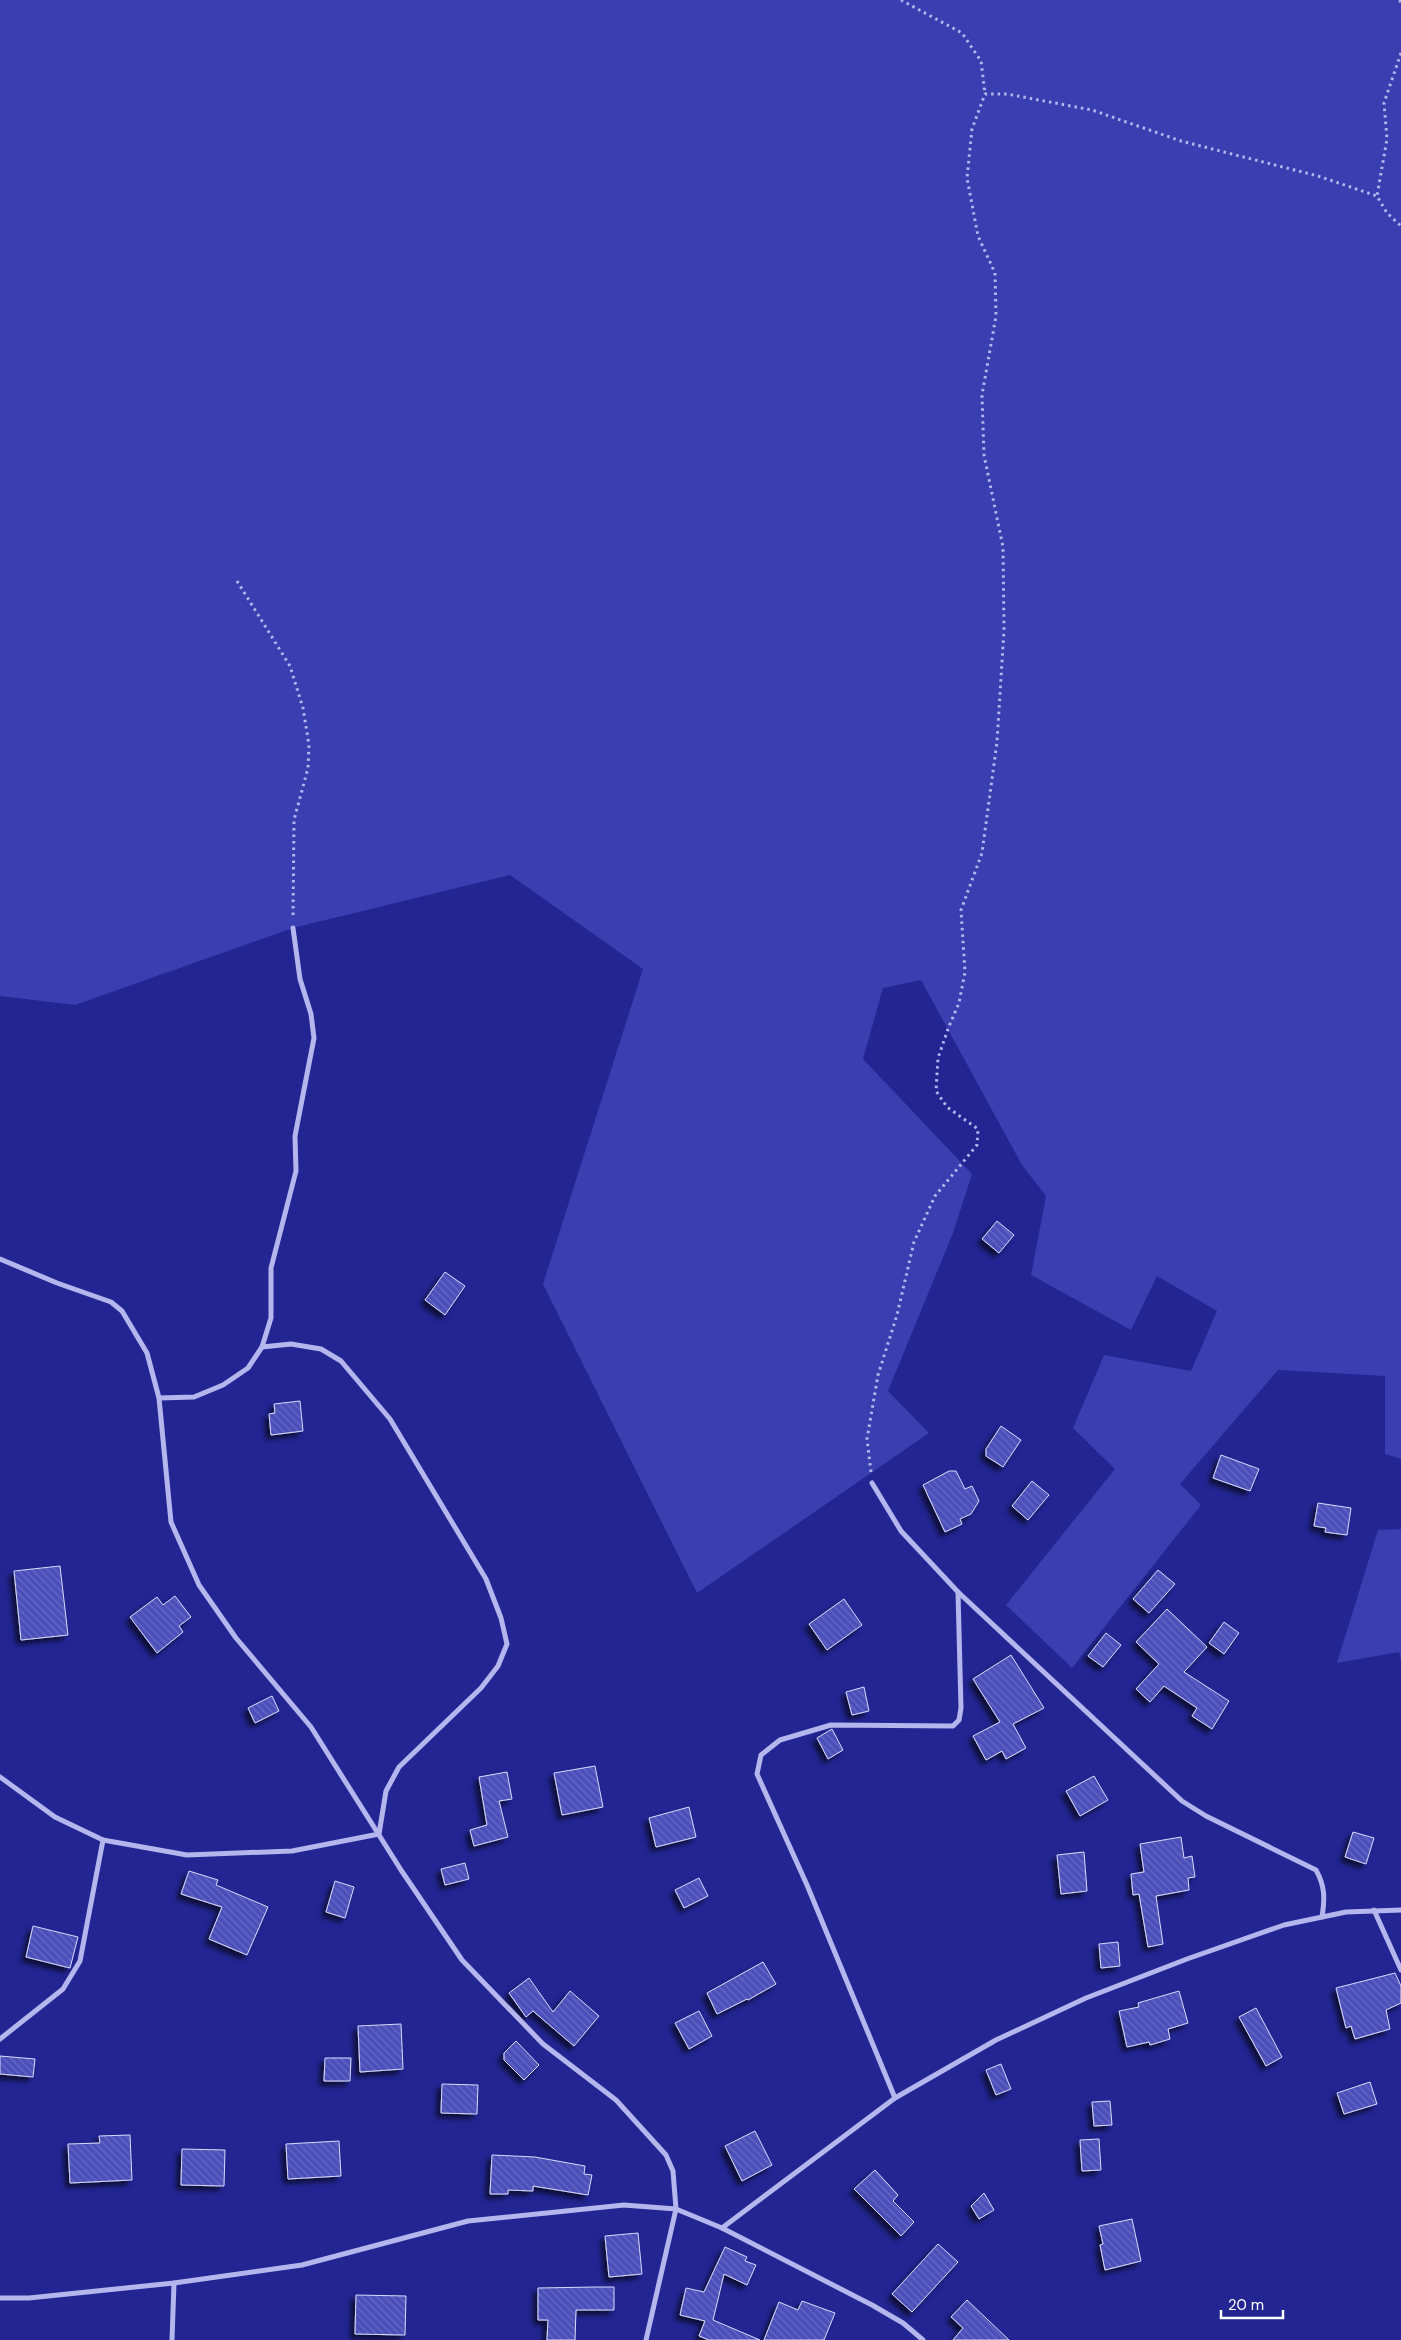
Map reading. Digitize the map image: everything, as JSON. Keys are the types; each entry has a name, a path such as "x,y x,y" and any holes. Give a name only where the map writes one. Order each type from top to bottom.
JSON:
{"street":[{"path":"159,1398 194,1397 223,1385 248,1368 262,1347 271,1318 271,1268 296,1171 295,1136 314,1038 311,1014 300,979 293,928"},
{"path":"0,1258 57,1283 111,1302 122,1311 147,1353 159,1398 171,1522 199,1585 236,1638 311,1727 401,1870 462,1960 543,2044 616,2100 666,2155 673,2171 676,2209 646,2340"},
{"path":"262,1347 291,1344 321,1349 341,1361 390,1419 486,1580 501,1618 507,1644 498,1666 481,1688 399,1767 386,1790 379,1834"},
{"path":"872,1483 901,1531 958,1592 1182,1801 1206,1816 1316,1870 1323,1883 1325,1898 1322,1917"},
{"path":"895,2098 807,1885 757,1774 761,1755 780,1740 831,1725 953,1726 959,1720 961,1708 958,1592"},
{"path":"0,1777 55,1817 103,1840 187,1855 292,1851 379,1834"},
{"path":"0,2039 64,1989 80,1961 103,1840"},
{"path":"1374,1910 1401,1970"},
{"path":"722,2228 895,2098 996,2040 1086,1998 1187,1958 1284,1925 1346,1912 1401,1910"},
{"path":"0,2298 29,2298 174,2283 302,2265 468,2221 624,2206 676,2209 722,2228 872,2305 903,2323 923,2340"},
{"path":"172,2340 174,2283"}],"path":[{"path":"872,1483 867,1439 878,1375 897,1315 914,1242 935,1196 977,1145 978,1129 947,1107 936,1091 938,1058 959,1003 965,972 961,910 982,853 997,742 1004,630 1002,547 984,455 982,394 996,316 995,274 978,236 967,178 972,129 985,94 981,60 962,33 901,0"},
{"path":"1400,0 1401,5"},
{"path":"1401,54 1384,103 1387,139 1377,196 1387,213 1401,226"},
{"path":"985,94 1007,94 1092,110 1182,141 1318,176 1377,196"},
{"path":"237,581 290,666 304,717 308,745 308,768 294,820 293,928"}],"shaded area":[{"path":"0,0 1401,0 1401,1459 1385,1454 1385,1376 1278,1370 1180,1484 1201,1505 1072,1668 1006,1605 1115,1469 1073,1428 1104,1355 1191,1371 1217,1311 1157,1276 1131,1330 1031,1275 1046,1196 1022,1165 921,980 883,988 863,1059 972,1174 953,1233 888,1391 929,1433 697,1593 543,1284 643,969 510,875 293,928 75,1005 0,996"},
{"path":"1401,1529 1401,1660 1399,1652 1337,1663 1378,1530"}],"building":[{"path":"997,1221 1014,1235 999,1253 982,1239"},
{"path":"445,1272 465,1286 445,1315 425,1300"},
{"path":"300,1401 303,1431 271,1435 269,1414 275,1413 274,1404"},
{"path":"1001,1426 1021,1440 1003,1467 986,1456 986,1449"},
{"path":"1221,1455 1259,1469 1250,1491 1213,1478"},
{"path":"949,1471 956,1471 965,1489 972,1486 979,1501 971,1514 960,1519 962,1524 945,1532 923,1485"},
{"path":"1032,1481 1049,1495 1028,1520 1012,1506"},
{"path":"1318,1503 1351,1508 1347,1535 1325,1532 1326,1528 1314,1526"},
{"path":"60,1566 68,1635 21,1640 14,1571"},
{"path":"1158,1570 1175,1584 1149,1613 1133,1599"},
{"path":"175,1596 191,1617 179,1626 183,1632 157,1653 130,1617 157,1597 163,1605"},
{"path":"844,1599 862,1625 827,1650 809,1624"},
{"path":"1167,1609 1207,1647 1184,1672 1229,1701 1212,1729 1192,1716 1197,1708 1164,1686 1150,1702 1136,1689 1159,1664 1136,1642"},
{"path":"1224,1622 1239,1633 1224,1654 1209,1643"},
{"path":"1106,1633 1121,1645 1103,1667 1088,1656"},
{"path":"1011,1655 1044,1708 1013,1724 1026,1748 1006,1759 1002,1751 986,1760 973,1736 1000,1722 973,1679"},
{"path":"864,1687 869,1711 852,1715 846,1692"},
{"path":"272,1696 279,1711 255,1723 248,1708"},
{"path":"832,1729 843,1750 828,1759 817,1738"},
{"path":"595,1766 603,1807 562,1815 554,1773"},
{"path":"507,1772 512,1799 499,1801 508,1837 474,1846 470,1830 487,1825 479,1777"},
{"path":"1094,1776 1108,1800 1080,1816 1066,1791"},
{"path":"689,1807 696,1837 656,1847 649,1818"},
{"path":"1353,1832 1374,1838 1366,1864 1345,1857"},
{"path":"1181,1837 1184,1858 1192,1856 1195,1877 1188,1878 1189,1890 1156,1896 1163,1944 1148,1947 1139,1894 1133,1895 1131,1874 1144,1872 1140,1844"},
{"path":"1084,1852 1087,1891 1061,1894 1057,1855"},
{"path":"465,1863 469,1879 445,1885 441,1869"},
{"path":"189,1871 218,1880 216,1885 268,1907 247,1955 209,1939 222,1907 181,1894"},
{"path":"699,1878 708,1896 684,1908 675,1890"},
{"path":"335,1881 354,1887 345,1918 326,1912"},
{"path":"33,1926 78,1937 70,1968 26,1957"},
{"path":"1118,1942 1120,1966 1101,1968 1099,1944"},
{"path":"763,1962 776,1984 748,2000 717,2014 707,1993"},
{"path":"1395,1973 1401,1986 1401,2003 1386,2010 1390,2029 1355,2039 1351,2026 1346,2028 1336,1988"},
{"path":"529,1978 553,2012 570,1991 599,2016 574,2046 533,2011 526,2017 509,1993"},
{"path":"1179,1991 1188,2023 1168,2029 1170,2039 1150,2045 1149,2042 1127,2047 1119,2011 1139,2007 1138,2003"},
{"path":"1256,2008 1282,2057 1266,2066 1239,2017"},
{"path":"699,2011 712,2036 689,2049 675,2023"},
{"path":"401,2024 403,2069 360,2072 358,2026"},
{"path":"516,2041 539,2065 524,2080 504,2060 504,2053"},
{"path":"0,2056 35,2059 33,2077 0,2074"},
{"path":"325,2058 351,2058 350,2081 324,2081"},
{"path":"1001,2064 1011,2089 996,2095 986,2070"},
{"path":"1370,2082 1377,2104 1344,2114 1337,2093"},
{"path":"442,2084 478,2085 477,2114 441,2113"},
{"path":"1110,2101 1112,2125 1094,2126 1092,2102"},
{"path":"755,2131 772,2165 742,2181 725,2146"},
{"path":"130,2135 132,2180 70,2183 68,2144 100,2143 99,2136"},
{"path":"1099,2139 1101,2170 1082,2171 1080,2140"},
{"path":"339,2141 341,2176 288,2179 286,2144"},
{"path":"182,2149 225,2150 224,2186 181,2185"},
{"path":"492,2155 535,2157 585,2166 584,2174 592,2175 588,2195 533,2186 533,2191 508,2190 508,2194 490,2194"},
{"path":"875,2170 898,2195 893,2201 914,2222 901,2236 854,2189"},
{"path":"984,2193 994,2210 979,2219 971,2206"},
{"path":"1132,2219 1141,2261 1105,2270 1100,2245 1103,2244 1099,2226"},
{"path":"638,2233 642,2274 609,2277 605,2236"},
{"path":"938,2244 958,2262 912,2312 892,2294"},
{"path":"725,2247 747,2257 745,2261 756,2265 747,2285 724,2274 713,2320 760,2340 709,2340 699,2336 705,2321 680,2315 686,2288 704,2292"},
{"path":"614,2287 614,2310 576,2310 575,2340 547,2340 548,2320 538,2320 538,2288"},
{"path":"356,2295 406,2296 405,2335 355,2334"},
{"path":"967,2300 1009,2340 953,2340 963,2328 951,2317"},
{"path":"802,2301 835,2313 824,2340 764,2340 779,2302 798,2310"}]}
